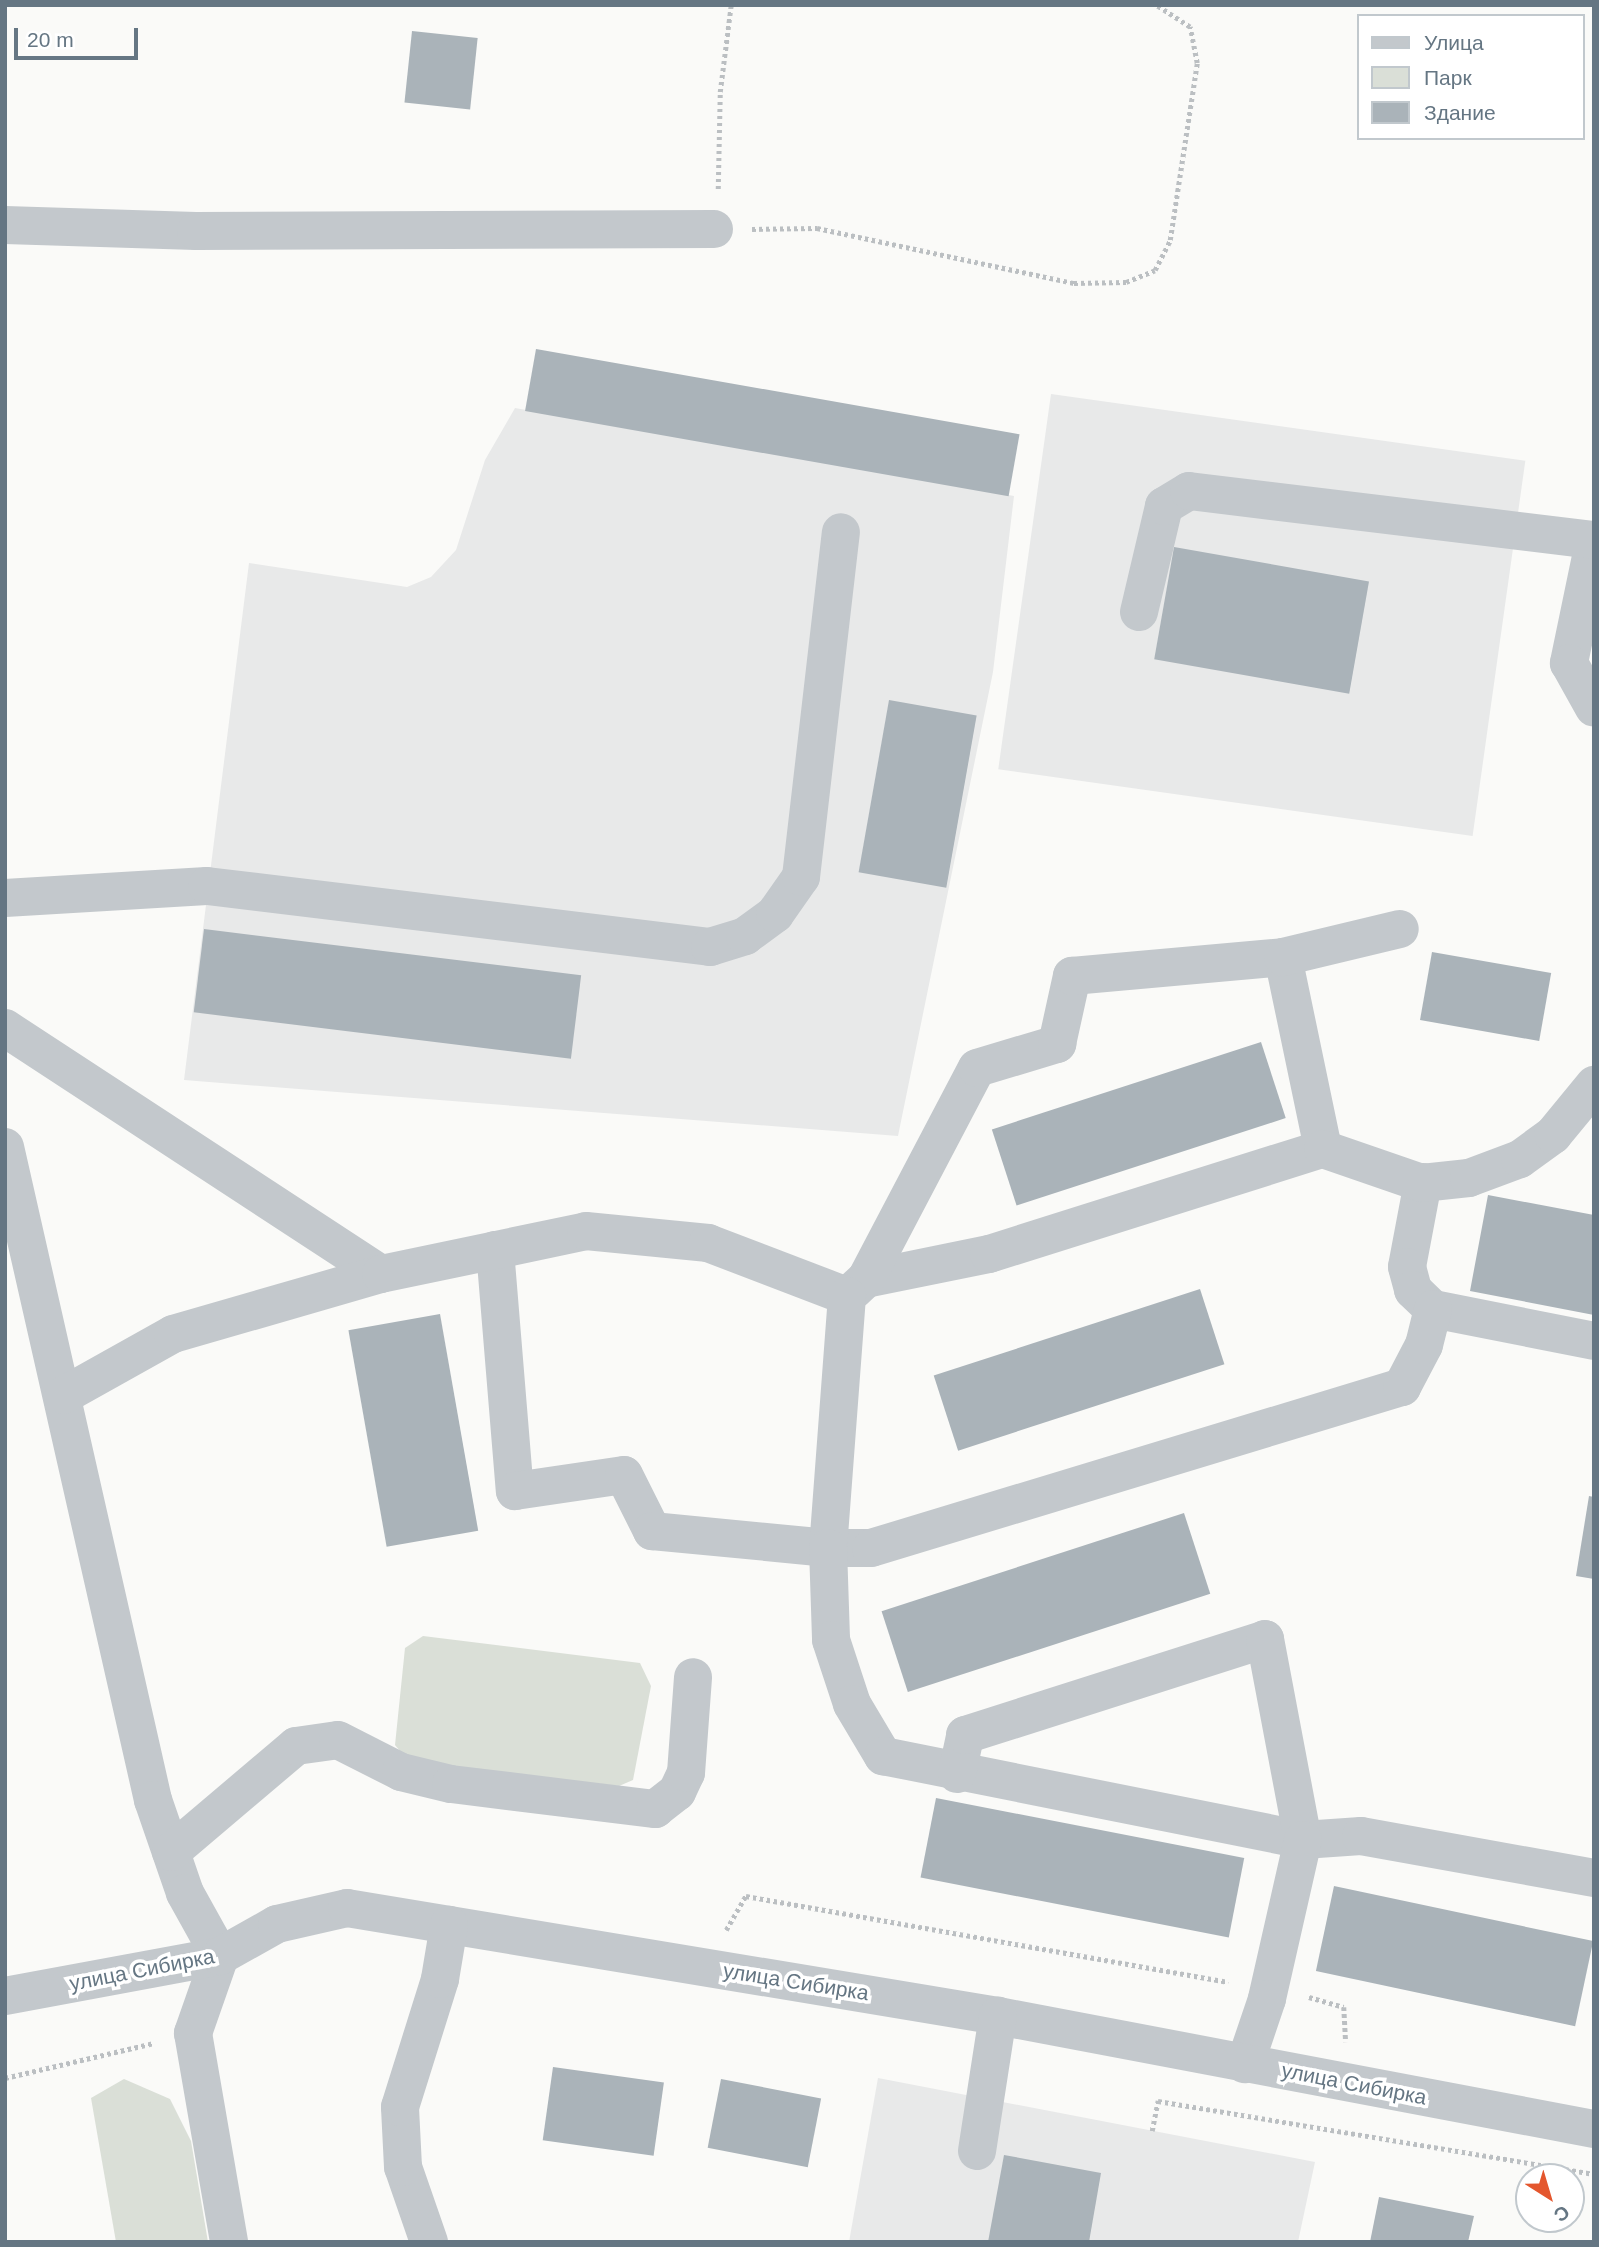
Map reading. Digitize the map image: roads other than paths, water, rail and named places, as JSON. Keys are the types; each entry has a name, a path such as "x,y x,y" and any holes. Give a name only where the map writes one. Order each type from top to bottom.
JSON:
{"street":[{"path":"5,225 196,232 713,229"},
{"path":"1139,612 1164,506 1189,491 1594,541 1569,663 1594,708"},
{"path":"5,898 207,886 710,947 744,936 775,914 801,877 841,532"},
{"path":"1400,929 1283,957 1072,976 1057,1044 977,1068 856,1287 828,1548 831,1640 868,1739 883,1756 902,1764 1303,1840 1361,1836 1594,1878"},
{"path":"1283,957 1322,1149"},
{"path":"5,1028 381,1274"},
{"path":"64,1395 173,1334 381,1274 586,1231 708,1242 856,1287 989,1254 1322,1149 1423,1182 1469,1178 1520,1159 1553,1135 1594,1085"},
{"path":"5,1147 64,1395 153,1800 185,1893 220,1956 193,2033 229,2242"},
{"path":"1423,1182 1407,1268 1413,1290 1433,1309 1594,1341"},
{"path":"495,1250 515,1491 624,1475 652,1531 828,1548 871,1548 1402,1387 1424,1345 1433,1309"},
{"path":"957,1774 965,1735 1265,1639 1303,1840 1269,1990 1245,2064"},
{"path":"171,1853 296,1746 338,1740 401,1772 451,1784 655,1808 677,1792 686,1773 693,1677"},
{"name":"улица Сибирка","path":"5,1996 220,1956 277,1924 346,1908 998,2016 1594,2129"},
{"path":"429,2242 403,2167 400,2107 440,1979 449,1925"},
{"path":"977,2151 998,2016"}]}
